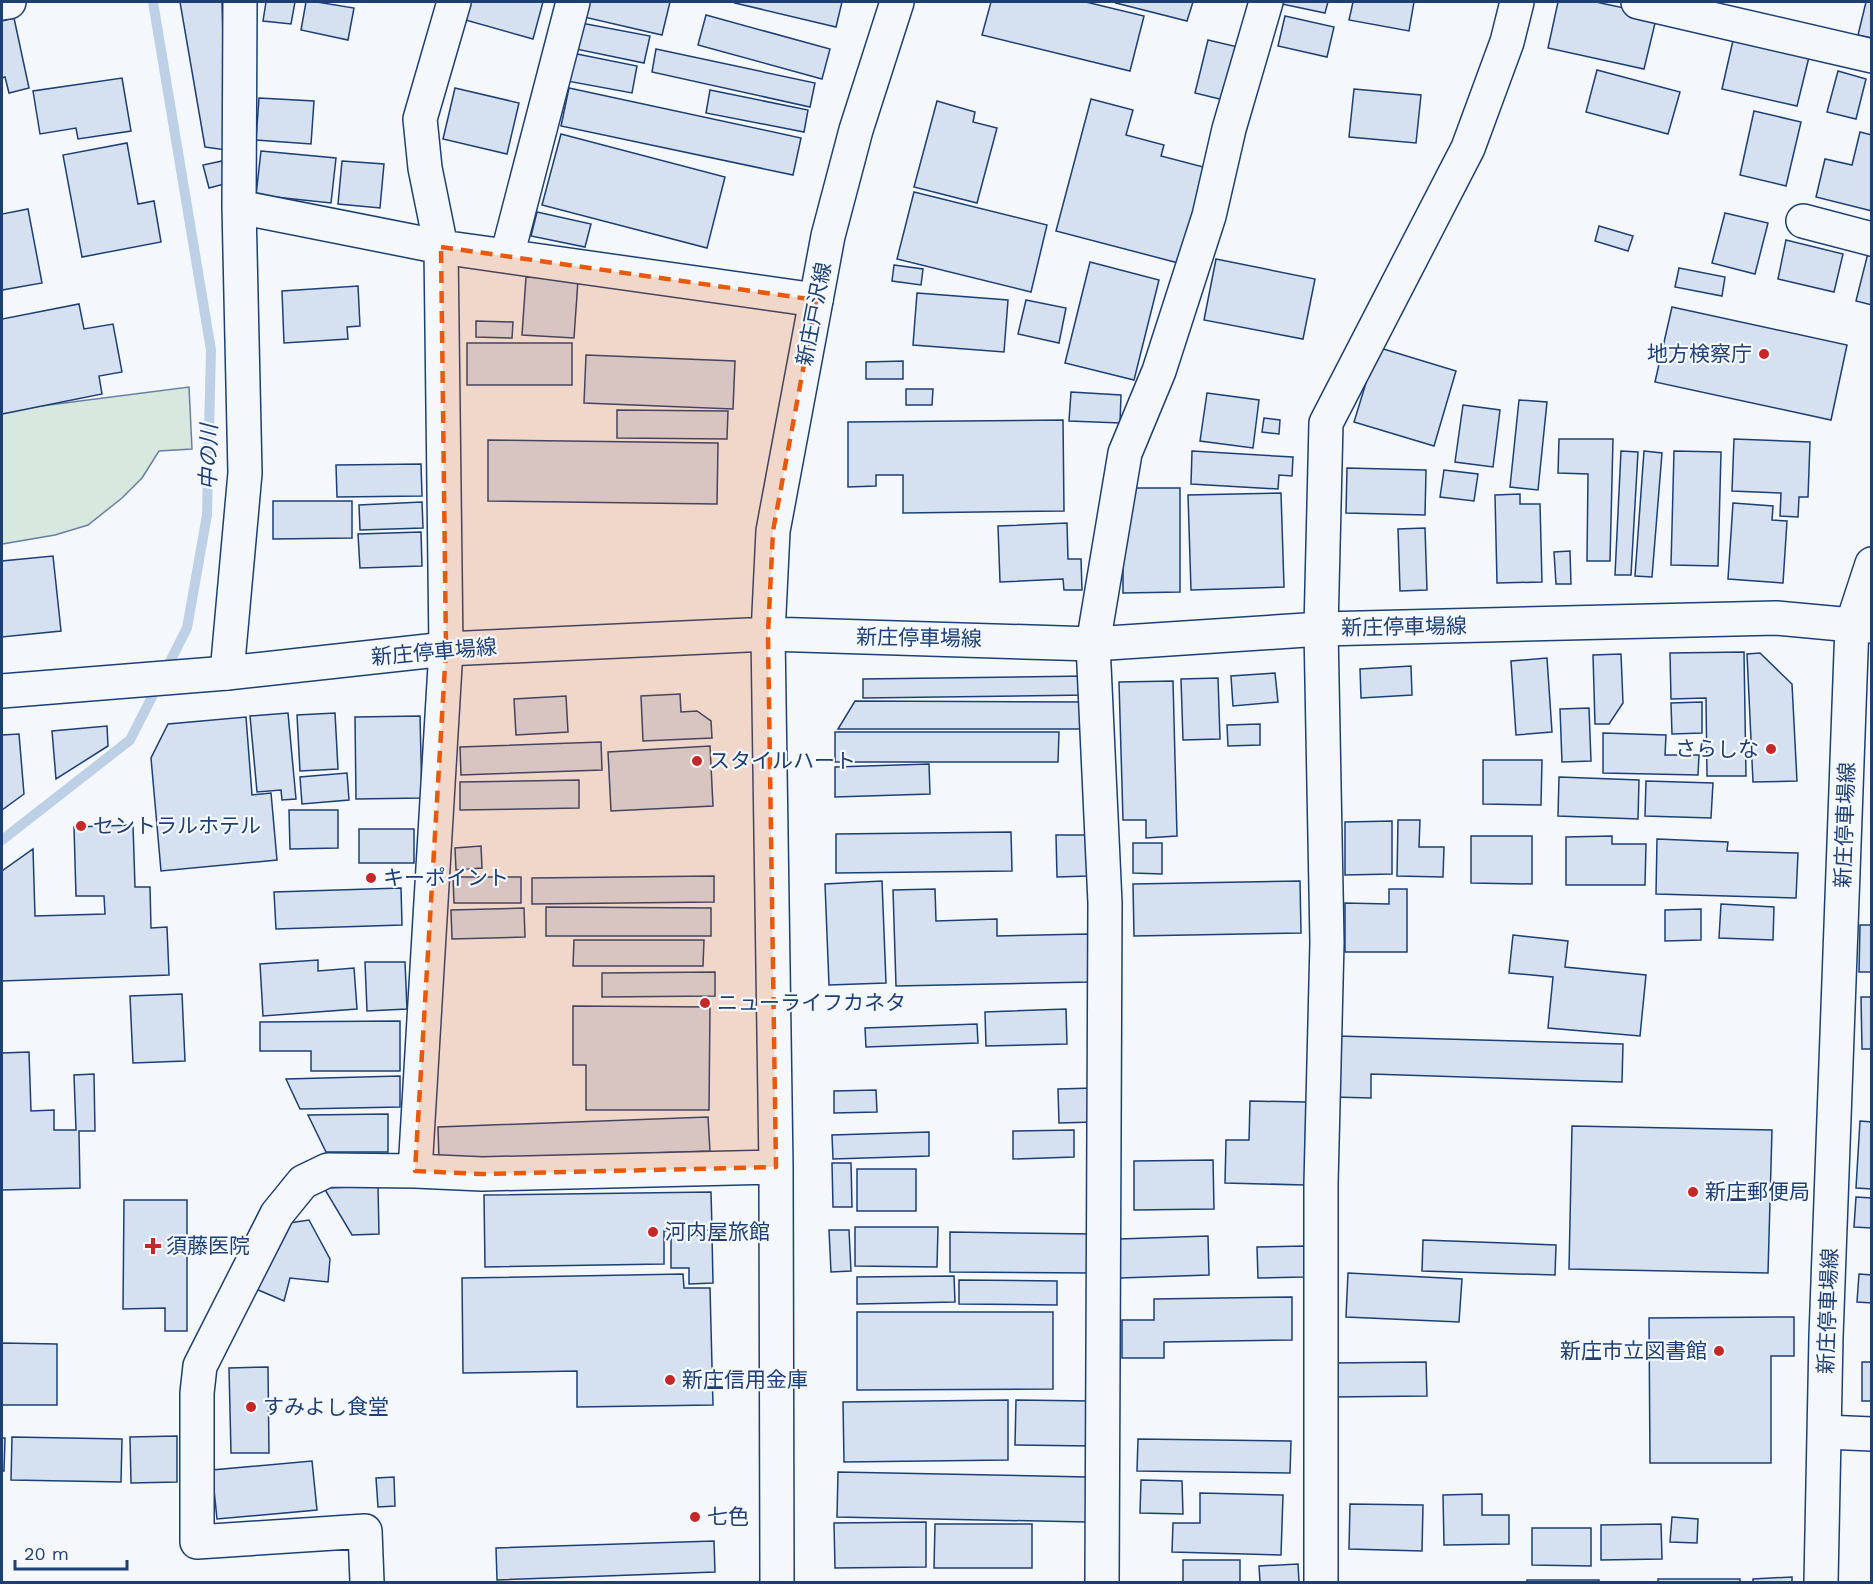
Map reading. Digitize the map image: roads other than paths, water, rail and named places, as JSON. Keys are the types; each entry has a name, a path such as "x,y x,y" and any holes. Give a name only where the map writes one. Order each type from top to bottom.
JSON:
{"street":[{"path":"2,3 9,2"},
{"path":"227,673 245,473 239,207 240,2"},
{"path":"415,1171 446,649 441,247 424,168 420,119 454,2"},
{"path":"507,256 573,2"},
{"name":"新庄戸沢線","path":"777,1582 776,1167 768,634 773,531 828,236 856,130 897,2"},
{"path":"1102,1582 1105,903 1093,644 1125,453 1159,371 1209,216 1229,129 1266,2"},
{"path":"1321,1582 1321,1185 1327,942 1321,629 1326,423 1468,148 1507,42 1516,2"},
{"path":"1638,2 1872,56"},
{"path":"239,207 441,247 816,300"},
{"path":"1803,221 1872,238"},
{"path":"1862,626 1872,564"},
{"name":"新庄停車場線","path":"2,691 227,673 446,649 768,634 1093,644 1321,629 1776,618 1862,626 1826,1337 1821,1582"},
{"path":"367,1582 365,1531 196,1542 197,1393 200,1366 277,1214 303,1182 328,1170 482,1174 776,1167"},
{"path":"1825,1432 1872,1434"}],"waterway":[{"name":"中の川","path":"2,840 130,740 187,628 207,515 211,350 153,2"}],"place":[{"name":"地方検察庁","path":"1764,354"},
{"name":"さらしな","path":"1771,749"},
{"name":"スタイルハート","path":"697,761"},
{"name":"セントラルホテル","path":"81,826"},
{"name":"キーポイント","path":"371,878"},
{"name":"ニューライフカネタ","path":"705,1003"},
{"name":"新庄郵便局","path":"1693,1192"},
{"name":"河内屋旅館","path":"653,1232"},
{"name":"須藤医院","path":"153,1246"},
{"name":"新庄市立図書館","path":"1719,1351"},
{"name":"新庄信用金庫","path":"670,1380"},
{"name":"すみよし食堂","path":"251,1407"},
{"name":"七色","path":"695,1517"}]}
